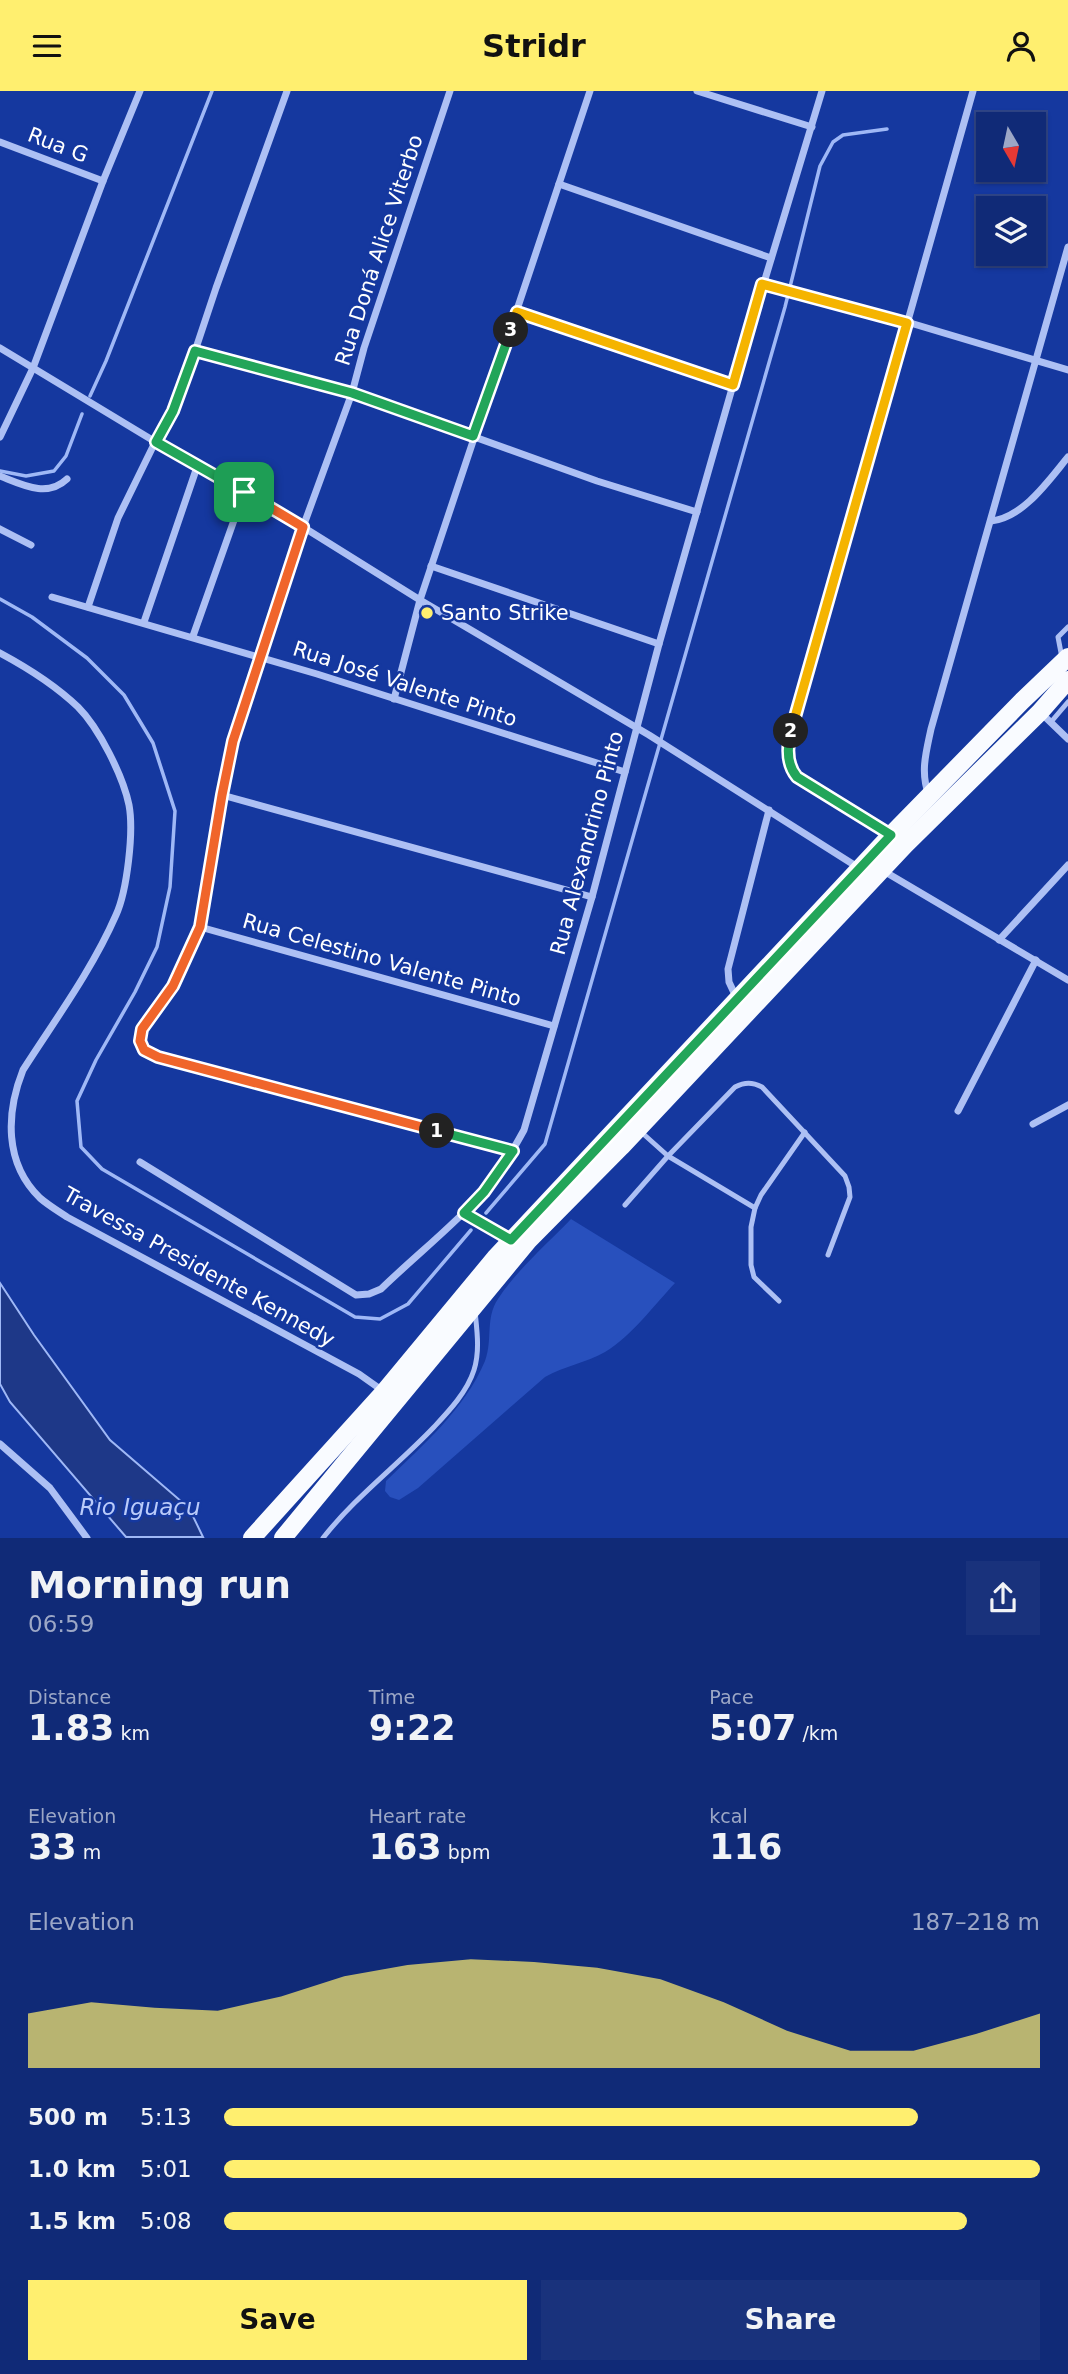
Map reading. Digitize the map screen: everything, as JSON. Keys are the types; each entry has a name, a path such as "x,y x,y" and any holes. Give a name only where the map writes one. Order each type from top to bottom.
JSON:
{"main road":[{"path":"252,1538 384,1392 511,1240 891,835 1066,659"},
{"path":"283,1538 528,1241 638,1129 882,870 1045,717 1065,692"}],"street":[{"path":"0,437 33,368 103,181 141,91"},
{"path":"88,607 118,518 181,391 287,91"},
{"name":"Rua Doná Alice Viterbo","path":"450,91 364,348 352,393 303,527 233,741 200,927 173,986 142,1029 140,1041 144,1050 158,1057 513,1151"},
{"path":"394,699 420,600 590,91"},
{"path":"697,91 812,127"},
{"name":"Rua Alexandrino Pinto","path":"141,1162 356,1295 381,1289 464,1213 484,1192 513,1151 524,1130 592,897 659,644 762,284 822,91"},
{"path":"891,835 799,779 791,768 788,744 973,91"},
{"name":"Rua G","path":"0,142 103,181"},
{"path":"559,184 771,258"},
{"path":"929,797 923,781 923,768 929,742 1068,247"},
{"path":"762,284 1068,370"},
{"path":"517,312 733,385"},
{"path":"0,348 649,735 860,869"},
{"path":"195,351 352,393 597,481 697,512"},
{"path":"991,521 1005,517 1022,506 1068,457"},
{"path":"144,622 197,467"},
{"path":"0,476 38,489 59,487 67,479"},
{"path":"193,636 244,492"},
{"path":"0,529 31,545"},
{"path":"431,566 659,644"},
{"name":"Rua José Valente Pinto","path":"52,597 193,636 625,772"},
{"name":"Travessa Presidente Kennedy","path":"0,653 32,669 79,708 108,748 129,806 129,860 118,913 91,964 23,1070 15,1089 10,1111 11,1133 16,1158 25,1179 41,1198 67,1217 359,1374 384,1392"},
{"path":"1045,717 1068,739"},
{"path":"222,795 592,897"},
{"path":"738,1000 729,982 729,969 769,810"},
{"path":"999,940 1068,865"},
{"path":"882,870 1068,980"},
{"name":"Rua Celestino Valente Pinto","path":"200,927 554,1026"},
{"path":"958,1111 1036,960"},
{"path":"1034,1123 1068,1105"},
{"path":"464,1213 511,1240"},
{"path":"0,1444 26,1464 50,1488 87,1538"}],"lane":[{"path":"1066,659 1058,637 1068,627"},
{"path":"625,1206 668,1156 735,1087 755,1083 762,1087 845,1176 850,1197 828,1255"},
{"path":"638,1129 668,1156 755,1208"},
{"path":"779,1301 754,1277 751,1265 751,1227 761,1195 805,1132"},
{"path":"323,1538 343,1514 410,1452 448,1412 466,1388 474,1370 478,1346 474,1305"}],"shaded area":[{"path":"571,1219 675,1283 615,1346 598,1356 545,1377 418,1488 399,1500 390,1497 385,1491 386,1481 442,1426 476,1379 485,1361 492,1314 498,1299 523,1268"}],"water":[{"name":"Rio Iguaçu","path":"0,1283 110,1440 189,1508 203,1537 126,1537 10,1402 0,1384"}],"waterway":[{"path":"90,396 212,91"},
{"path":"486,1213 545,1144 785,307 820,166 833,142 843,135 887,129"},
{"path":"0,471 26,476 54,471 66,456 82,414"},
{"path":"0,599 32,617 87,658 124,695 153,743 175,811 170,887 157,947 77,1101 81,1147 102,1169 355,1317 380,1319 408,1304 471,1230"}],"place":[{"name":"Santo Strike","path":"427,613"}],"route":[{"path":"762,284 907,323 788,744 791,768 803,783 891,835 511,1240 464,1213 484,1192 513,1151 158,1057 144,1050 140,1041 142,1029 173,986 200,927 233,741 303,527 244,492 156,442 186,381 195,351 352,393 473,436 517,312 733,385 762,284"}]}
